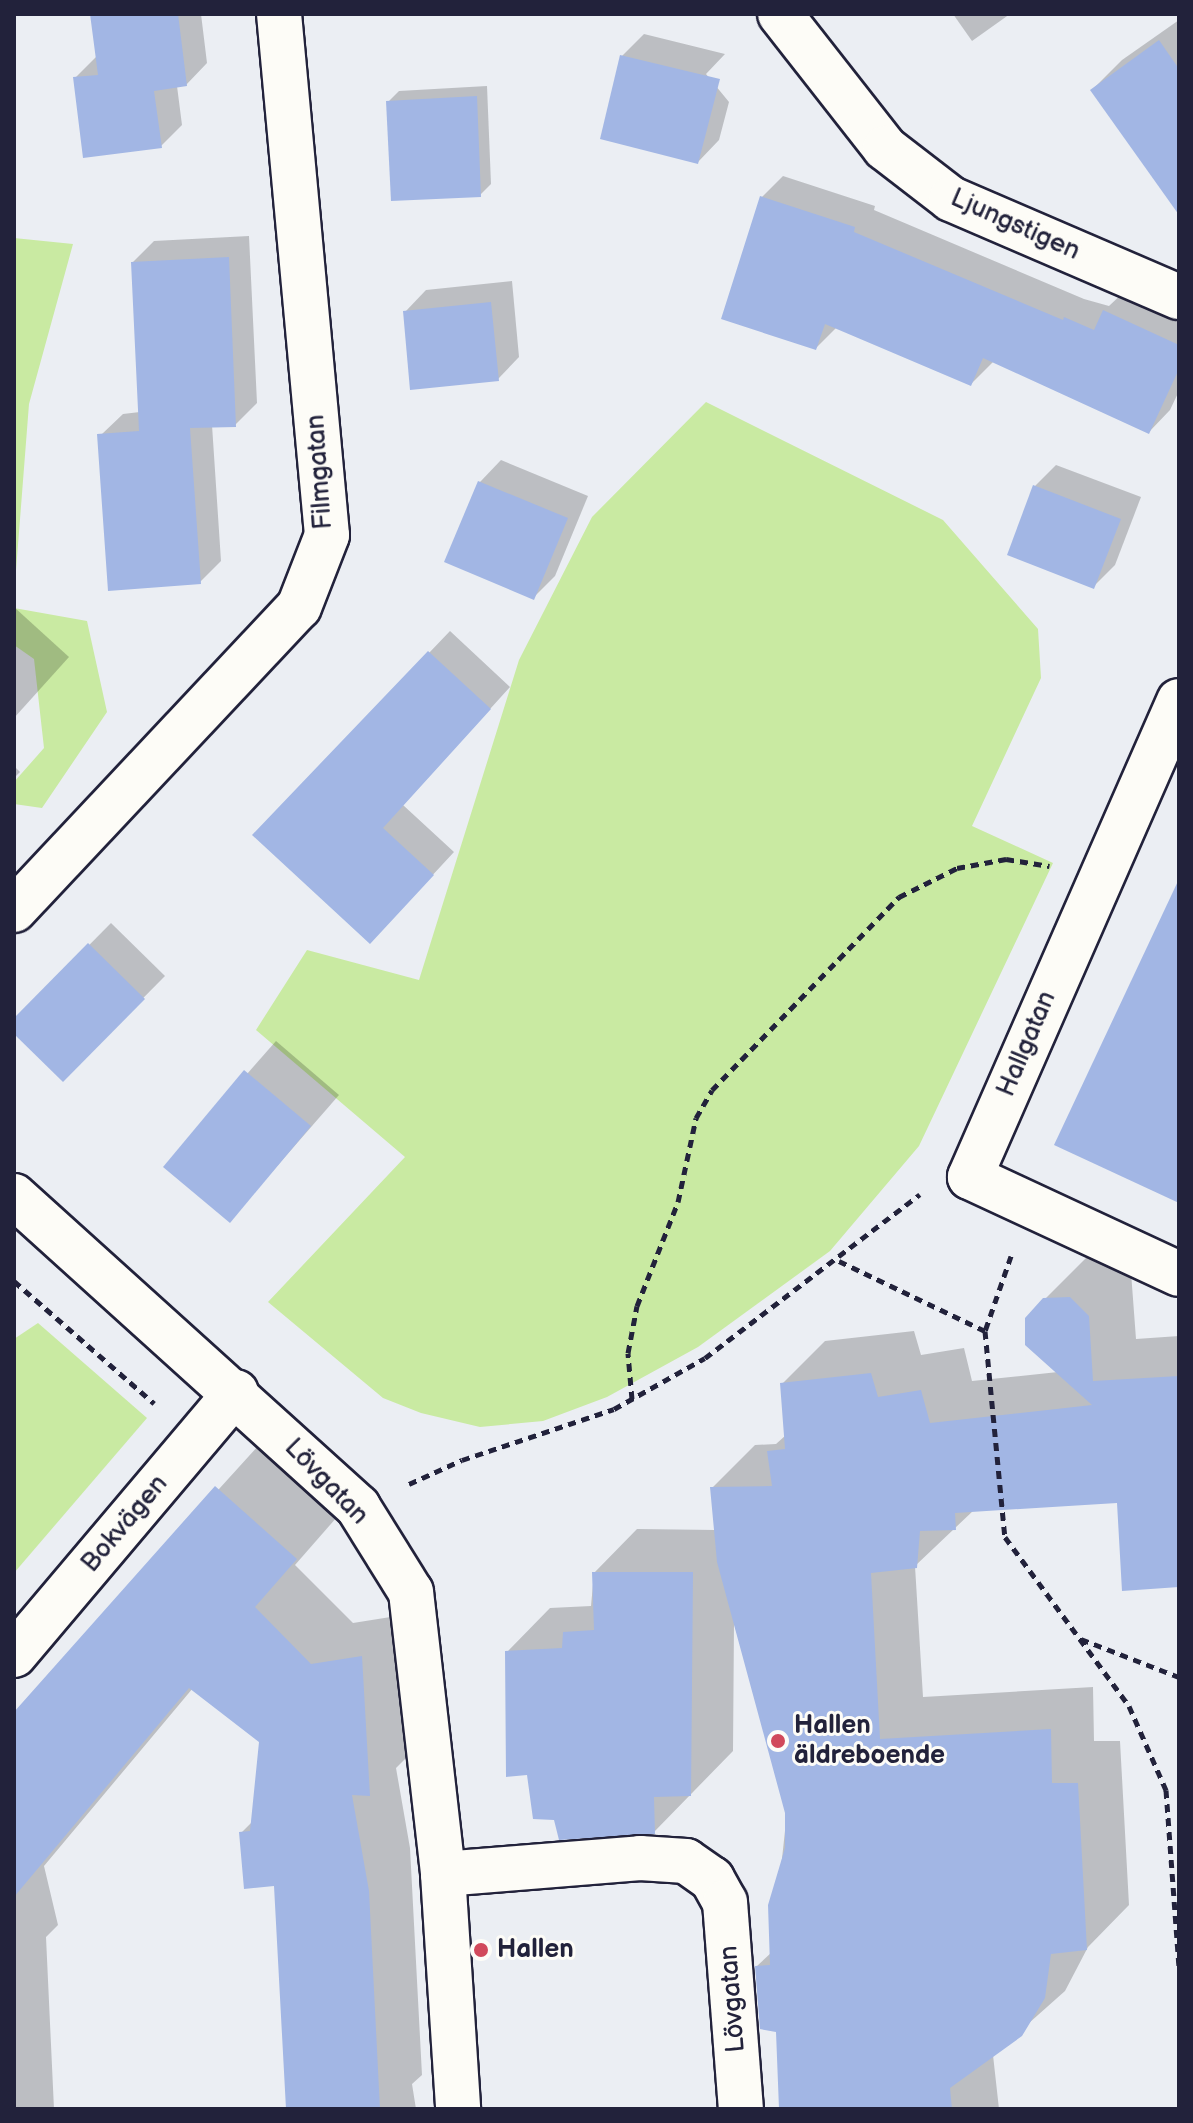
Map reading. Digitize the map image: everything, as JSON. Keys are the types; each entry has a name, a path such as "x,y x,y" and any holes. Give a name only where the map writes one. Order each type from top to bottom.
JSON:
{"street":[{"name":"Filmgatan","path":"14,910 299,607 327,535 279,14"},
{"name":"Ljungstigen","path":"780,14 885,148 951,199 1179,297"},
{"name":"Hallgatan","path":"970,1177 1179,701"},
{"path":"970,1177 1179,1274"},
{"name":"Lövgatan","path":"14,1196 236,1392 358,1507 411,1592 443,1874 458,2109"},
{"name":"Bokvägen","path":"14,1655 236,1392"},
{"name":"Lövgatan","path":"443,1874 640,1858 686,1861 712,1879 725,1902 741,2109"}],"path":[{"path":"632,1399 628,1353 637,1306 678,1202 696,1118 712,1090 899,897 957,868 1006,859 1063,868"},
{"path":"358,1507 462,1460 546,1434 632,1399 705,1358 839,1261 930,1186 970,1177"},
{"path":"1028,1206 985,1331 1005,1537 1129,1706 1166,1790 1179,1966"},
{"path":"839,1261 985,1331"},
{"path":"1080,1639 1179,1677"}],"green space":[{"path":"14,238 73,244 29,404 14,596"},
{"path":"706,402 943,520 1038,629 1041,678 972,826 1053,863 919,1146 830,1251 698,1347 607,1397 543,1421 480,1427 421,1413 383,1398 268,1302 405,1157 256,1030 307,950 419,980 519,660 592,517"},
{"path":"14,608 87,621 107,712 42,808 14,804 14,782 44,748 34,659 14,645"},
{"path":"38,1323 147,1418 14,1573 14,1339"}],"building":[{"path":"90,14 178,14 187,86 154,91 162,148 83,158 73,77 98,75"},
{"path":"1159,40 1179,69 1179,215 1090,90"},
{"path":"620,55 720,79 698,164 600,139"},
{"path":"477,96 481,197 391,201 386,101"},
{"path":"760,196 855,227 854,232 1063,320 1064,317 1094,330 1103,310 1179,345 1179,369 1149,434 983,358 971,386 825,324 816,350 721,319"},
{"path":"229,257 236,427 190,428 201,584 108,591 97,434 139,431 131,262"},
{"path":"491,302 499,381 410,390 403,311"},
{"path":"478,481 568,518 534,600 444,562"},
{"path":"1033,485 1121,519 1094,589 1007,555"},
{"path":"428,651 491,709 383,828 434,875 370,944 252,835"},
{"path":"1179,879 1179,1203 1054,1145"},
{"path":"88,943 145,999 63,1082 14,1034 14,1018"},
{"path":"244,1070 311,1126 230,1223 163,1167"},
{"name":"Hallen äldreboende","path":"1070,1297 1089,1316 1093,1381 1179,1376 1179,1587 1122,1591 1117,1503 955,1513 956,1530 920,1531 917,1568 871,1573 880,1739 1051,1729 1052,1783 1078,1783 1087,1950 1051,1954 1045,1998 1022,2036 950,2088 952,2109 779,2109 776,2032 760,2029 755,1966 770,1965 768,1905 785,1848 785,1813 717,1562 710,1487 772,1486 767,1451 785,1449 780,1383 871,1373 878,1397 921,1390 930,1423 1092,1405 1025,1345 1025,1318 1043,1298"},
{"path":"215,1486 297,1559 255,1607 311,1664 362,1656 370,1796 352,1795 369,1891 380,2109 286,2109 274,1886 244,1889 239,1832 250,1831 259,1742 189,1688 14,1897 14,1712"},
{"path":"592,1572 693,1572 691,1796 654,1797 655,1834 559,1840 554,1820 533,1819 527,1775 506,1777 505,1651 562,1648 563,1632 594,1630"}],"place":[{"name":"Hallen äldreboende","path":"778,1741"},
{"name":"Hallen","path":"481,1950"}]}
